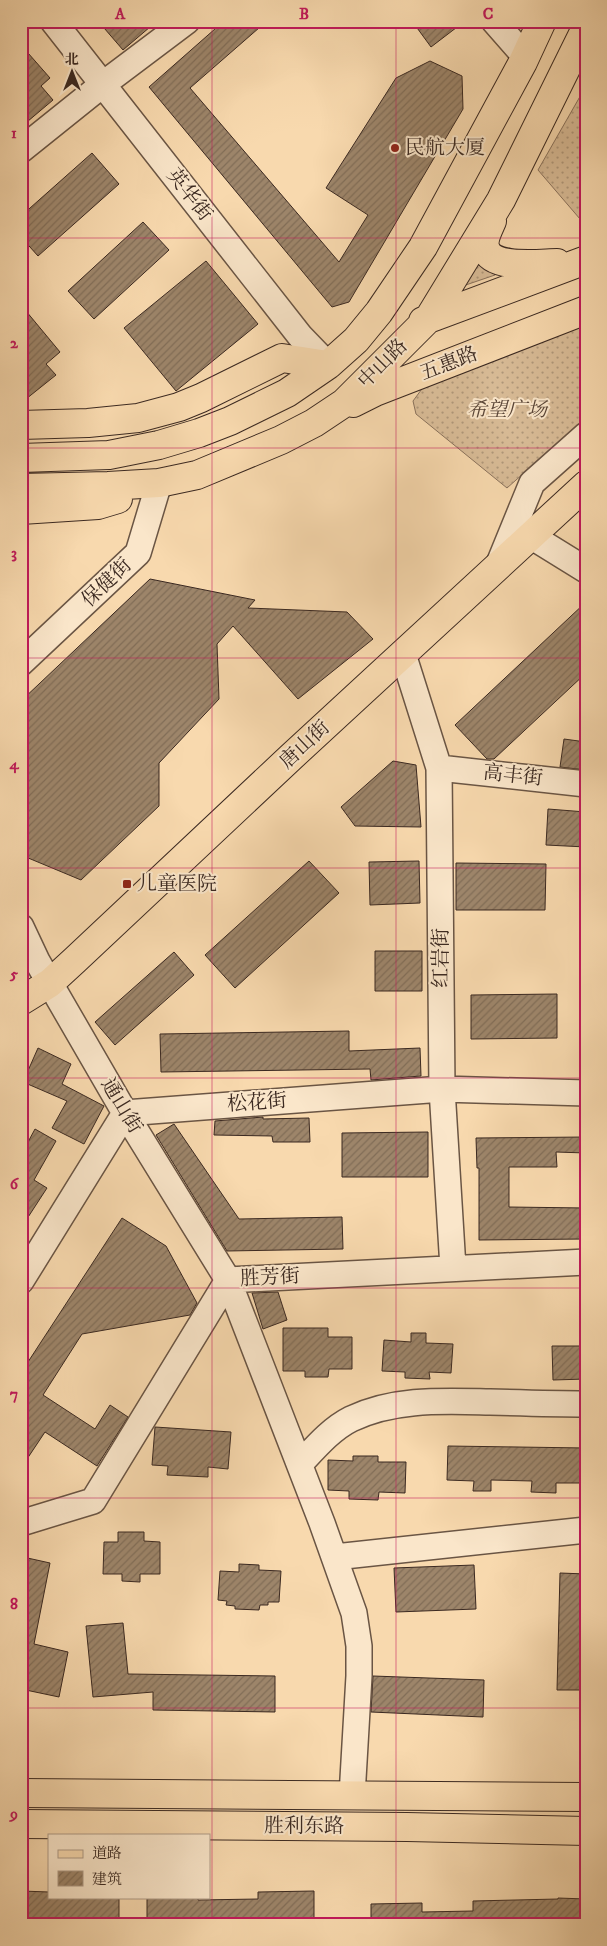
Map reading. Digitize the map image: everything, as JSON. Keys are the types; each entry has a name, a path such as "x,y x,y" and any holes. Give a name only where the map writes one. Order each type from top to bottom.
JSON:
{"main road":[{"name":"中山路","path":"21,458 109,455 158,445 191,435 230,421 287,393 328,364 356,340 379,312 422,247 523,62 542,21"},
{"name":"中山路","path":"21,488 159,483 197,475 282,440 314,423 344,403 429,318 501,200 586,28"},
{"path":"501,200 486,235 485,247 490,257 502,262 520,264 582,261"},
{"path":"21,425 88,423 138,418 178,408 282,358 328,364 370,341 582,261"},
{"name":"五惠路","path":"314,423 375,392 586,310"},
{"path":"21,510 98,505 159,483"},
{"name":"唐山街","path":"21,1001 50,983 586,485"},
{"path":"21,1793 586,1797"},
{"name":"胜利东路","path":"21,1824 407,1827 586,1831"}],"street":[{"name":"英华街","path":"53,21 300,336 328,364"},
{"path":"21,150 102,85 187,21"},
{"path":"494,21 523,54 523,62"},
{"path":"498,566 532,483 586,435"},
{"name":"保健街","path":"21,663 138,553 159,483"},
{"path":"531,536 586,570"},
{"name":"红岩街","path":"403,654 439,768 442,1089 453,1268"},
{"name":"高丰街","path":"439,768 586,784"},
{"name":"通山街","path":"21,927 37,961 125,1113 228,1280 300,1464 354,1613 360,1676 352,1796"},
{"name":"松花街","path":"125,1113 442,1089 586,1093"},
{"path":"21,1281 125,1113"},
{"name":"胜芳街","path":"21,1522 93,1501 228,1280 586,1262"},
{"path":"300,1464 334,1430 350,1419 395,1404 460,1402 586,1404"},
{"path":"334,1557 586,1530"}],"green space":[{"path":"586,86 586,217 580,219 538,170"},
{"path":"474,252 491,266 495,275 454,289"},
{"name":"希望广场","path":"586,317 586,418 507,488 416,414 413,401 427,382"}],"building":[{"path":"98,21 157,21 123,50"},
{"name":"民航大厦","path":"224,21 267,21 190,88 339,262 368,215 326,188 396,78 430,61 462,76 463,109 349,302 332,307 149,87"},
{"path":"412,21 465,21 431,47"},
{"path":"21,45 50,78 41,86 53,100 21,127"},
{"path":"92,153 119,184 38,256 21,237 21,216"},
{"path":"143,222 169,250 94,319 68,291"},
{"path":"206,261 258,324 176,391 124,328"},
{"path":"21,305 60,352 46,364 56,375 21,403"},
{"path":"150,579 255,600 248,608 347,612 373,639 298,699 233,626 217,644 219,699 159,763 159,806 81,880 21,855 21,701"},
{"path":"586,602 586,673 494,759 487,759 455,725"},
{"path":"564,739 586,742 586,770 560,767"},
{"path":"393,761 416,765 421,827 355,826 341,807"},
{"path":"548,809 586,812 586,847 546,845"},
{"path":"309,861 339,893 235,988 205,955"},
{"path":"419,861 420,903 370,905 369,862"},
{"path":"456,863 546,864 545,910 456,910"},
{"path":"375,951 422,951 422,991 375,991"},
{"path":"174,952 194,975 115,1045 95,1022"},
{"path":"557,994 557,1038 471,1039 471,995"},
{"path":"349,1031 349,1051 420,1048 421,1076 371,1080 370,1069 161,1072 160,1034"},
{"path":"38,1048 71,1064 62,1084 104,1106 84,1144 52,1128 67,1101 23,1082"},
{"path":"263,1117 263,1119 309,1118 310,1142 273,1142 272,1136 214,1135 215,1121"},
{"path":"174,1124 239,1219 342,1217 343,1249 227,1251 156,1135"},
{"path":"35,1129 56,1141 34,1180 47,1188 21,1228 21,1155"},
{"path":"428,1132 428,1177 342,1177 342,1133"},
{"path":"586,1137 586,1153 556,1152 557,1167 509,1167 509,1207 586,1208 586,1239 479,1240 479,1168 477,1168 476,1138"},
{"path":"122,1218 166,1246 197,1303 190,1315 82,1334 43,1395 95,1429 110,1405 128,1417 97,1466 45,1432 21,1468 21,1362 26,1365"},
{"path":"278,1292 287,1320 263,1329 252,1293"},
{"path":"283,1328 328,1328 328,1337 352,1337 352,1369 329,1369 328,1377 305,1377 305,1371 283,1371"},
{"path":"411,1333 426,1333 426,1343 453,1344 451,1373 429,1372 430,1379 405,1378 405,1372 382,1371 384,1340 411,1342"},
{"path":"552,1346 586,1346 586,1379 553,1380"},
{"path":"155,1427 231,1432 228,1469 208,1467 208,1477 167,1475 168,1466 152,1465"},
{"path":"448,1446 586,1448 586,1483 556,1483 556,1493 531,1492 532,1481 491,1480 491,1491 473,1491 474,1481 447,1480"},
{"path":"353,1456 378,1456 378,1462 406,1462 405,1493 379,1492 378,1500 349,1499 349,1491 328,1490 328,1460 353,1461"},
{"path":"118,1532 144,1532 144,1541 160,1542 160,1574 140,1574 140,1582 122,1581 122,1574 103,1574 104,1542 118,1542"},
{"path":"23,1557 50,1563 34,1644 68,1652 59,1697 21,1689 21,1565"},
{"path":"239,1564 259,1565 259,1570 281,1571 279,1602 268,1602 268,1605 260,1605 259,1610 235,1609 235,1606 226,1605 227,1601 218,1600 220,1571 239,1572"},
{"path":"474,1565 476,1609 396,1612 394,1568"},
{"path":"560,1573 586,1574 586,1690 557,1690"},
{"path":"123,1623 128,1674 275,1676 275,1712 153,1710 153,1692 93,1697 86,1626"},
{"path":"373,1676 484,1680 483,1717 371,1712"},
{"path":"21,1891 48,1892 48,1898 119,1898 119,1925 21,1925"},
{"path":"314,1891 314,1925 147,1925 147,1898 198,1898 198,1900 258,1899 258,1892"},
{"path":"586,1899 586,1925 371,1925 371,1904 422,1903 422,1912 473,1911 473,1901"}],"place":[{"name":"民航大厦","path":"395,148"},
{"name":"儿童医院","path":"127,884"}]}
